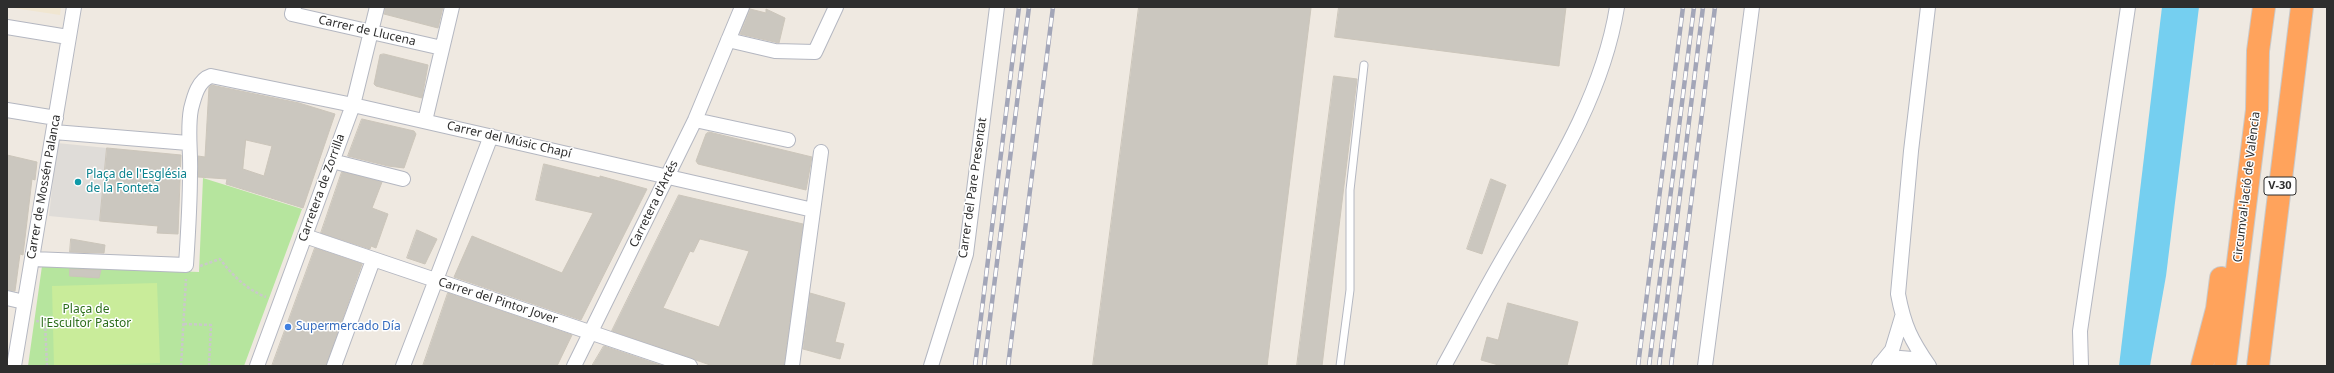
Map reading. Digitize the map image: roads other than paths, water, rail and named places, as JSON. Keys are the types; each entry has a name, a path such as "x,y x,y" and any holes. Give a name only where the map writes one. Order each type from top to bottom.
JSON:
{"highway":[{"name":"Circumval·lació de València","path":"2225,366 2257,110 2258,50 2264,7"},
{"name":"V-30","path":"2258,366 2302,7"},
{"path":"2202,366 2217,309 2243,109 2258,50"}],"street":[{"name":"Carrer de Mossén Palanca","path":"14,366 74,7"},
{"name":"Carretera de Zorrilla","path":"257,366 353,105 377,7"},
{"path":"425,121 452,7"},
{"name":"Carretera d'Artés","path":"574,366 696,120 742,7"},
{"path":"728,40 775,51 815,52 836,7"},
{"name":"Carrer del Pare Presentat","path":"931,366 966,254 998,7"},
{"path":"1444,366 1572,139 1591,97 1606,52 1617,7"},
{"path":"1704,366 1752,7"},
{"path":"1927,363 1911,339 1902,317 1898,294 1903,230 1928,7"},
{"path":"2081,366 2080,331 2127,9"},
{"name":"Carrer de Llucena","path":"293,11 370,32 442,48"},
{"path":"7,27 68,37"},
{"name":"Carrer del Músic Chapí","path":"188,143 191,110 197,90 205,78 211,76 353,105 668,175 813,210"},
{"path":"7,110 56,118"},
{"path":"696,120 788,140"},
{"path":"32,259 186,265 190,173 188,143 54,132"},
{"path":"403,366 434,280 491,136"},
{"path":"793,366 820,152"},
{"path":"332,161 403,180"},
{"name":"Carrer del Pintor Jover","path":"305,236 373,260 592,331 690,366"},
{"path":"334,366 373,260"},
{"path":"7,298 24,302"},
{"path":"1879,365 1892,350 1902,317"},
{"path":"1879,365 1900,358 1927,363"}],"lane":[{"path":"1340,366 1350,290 1350,190 1364,65"}],"water":[{"path":"2162,7 2199,7 2166,276 2150,366 2119,366"}],"railway":[{"path":"975,366 1019,7"},
{"path":"984,366 1029,7"},
{"path":"1008,366 1053,7"},
{"path":"1638,366 1683,7"},
{"path":"1649,366 1694,7"},
{"path":"1659,366 1703,7"},
{"path":"1671,366 1715,7"}],"place":[{"name":"Plaça de l'Església de la Fonteta","path":"78,182"},
{"name":"Supermercado Día","path":"288,327"}],"park label":[{"name":"Plaça de l'Escultor Pastor","path":"86,317"}]}
